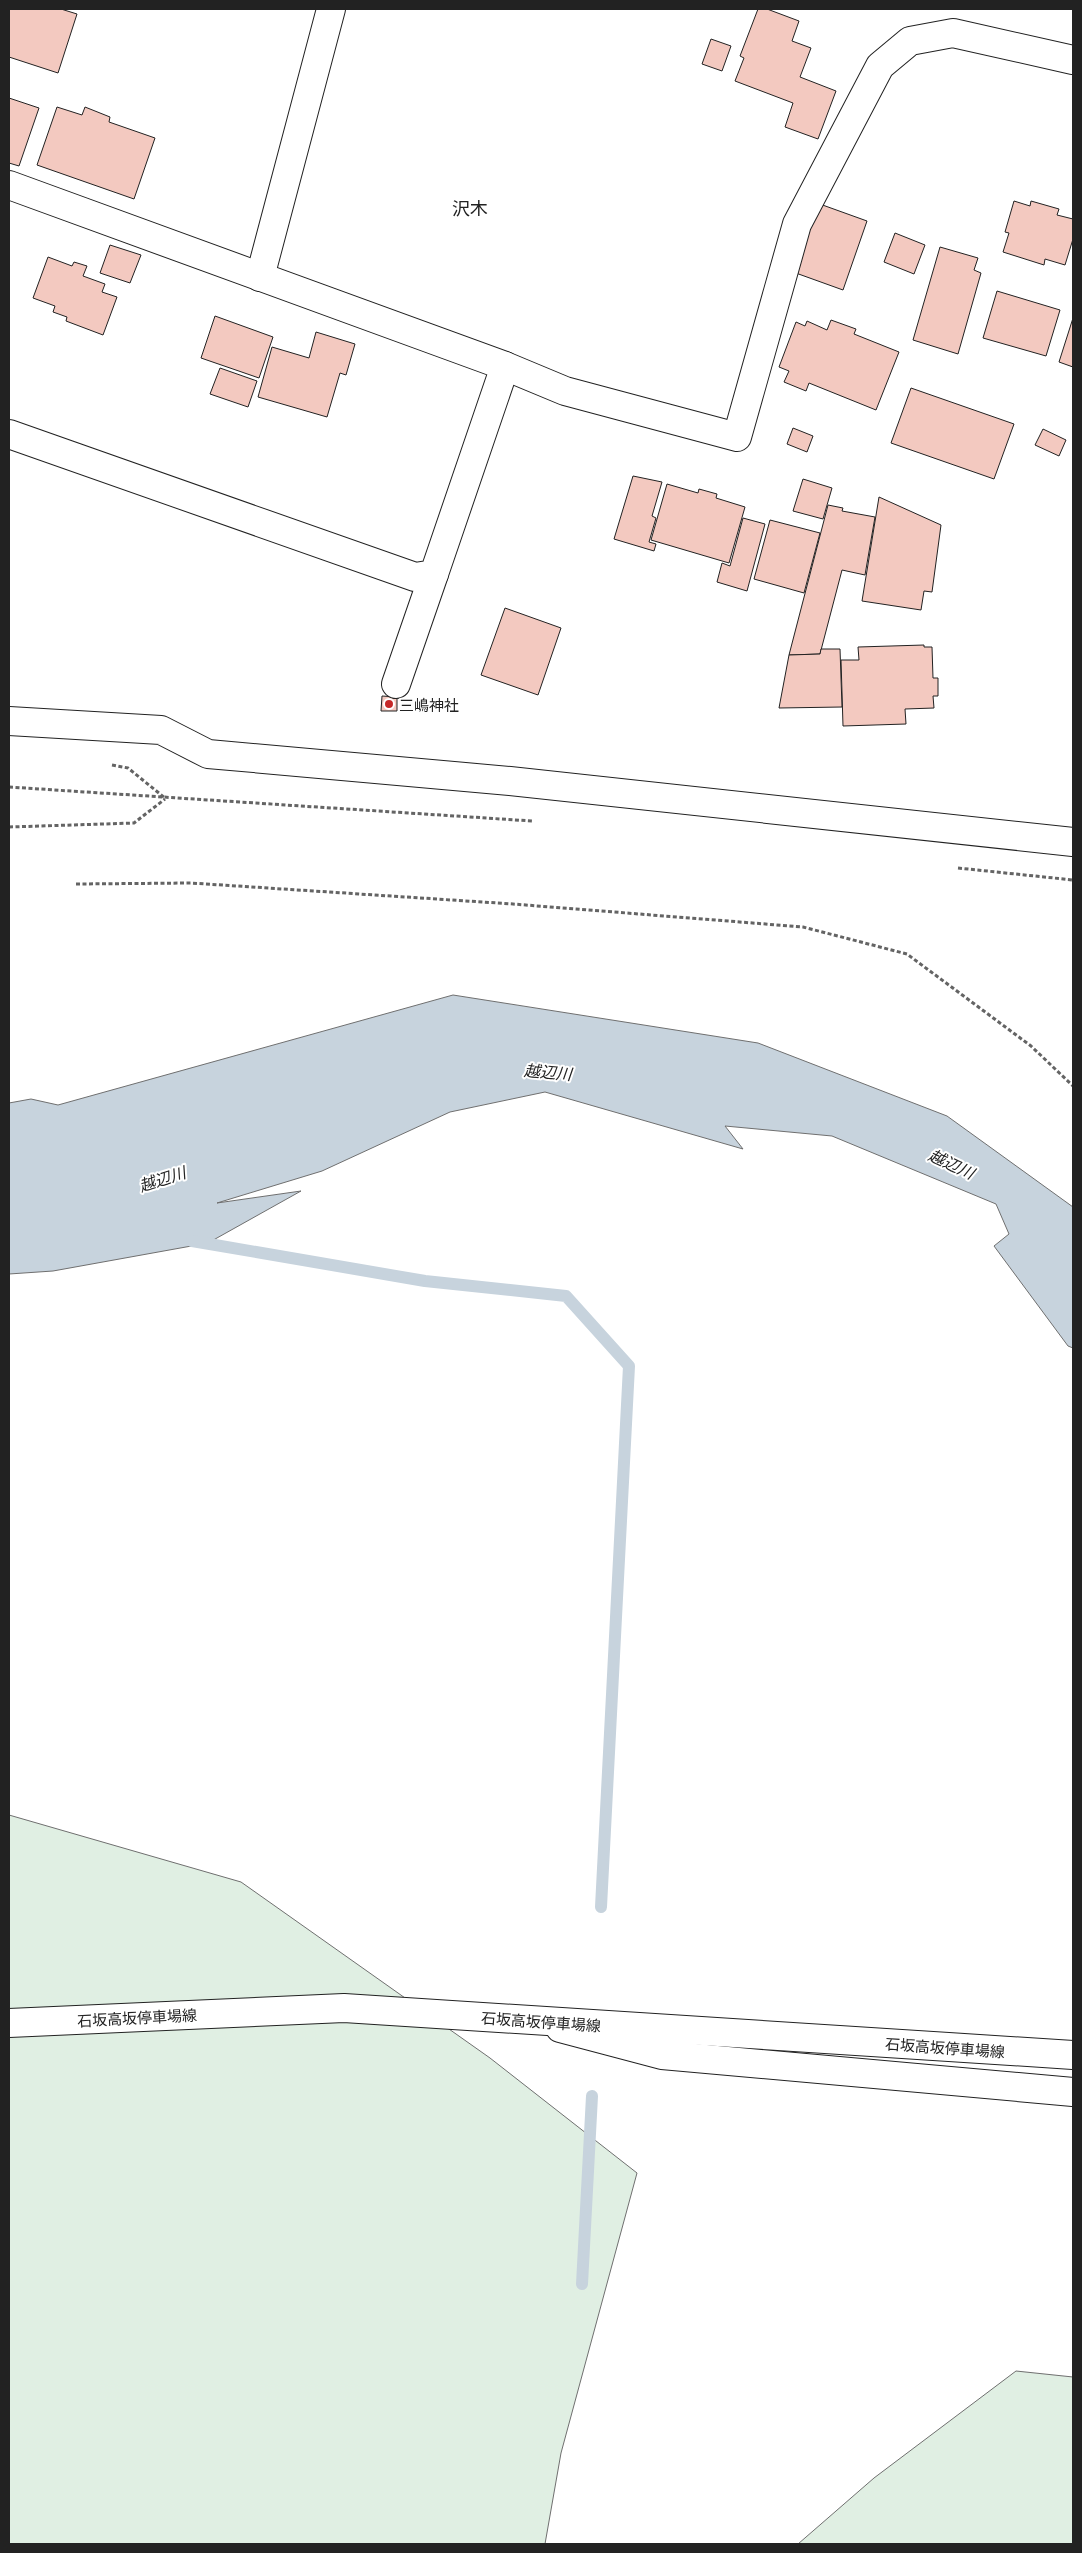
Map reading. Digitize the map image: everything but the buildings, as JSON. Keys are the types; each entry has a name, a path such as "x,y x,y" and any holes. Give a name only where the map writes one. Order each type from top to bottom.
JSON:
{"street":[{"path":"260,277 331,9"},
{"path":"9,185 505,366 566,391 737,437 797,224 880,66 910,42 954,33 1073,60"},
{"path":"396,684 505,366"},
{"path":"9,434 415,577 434,574"},
{"path":"9,721 161,730 208,754 510,781 1073,842"},
{"name":"石坂高坂停車場線","path":"9,2023 344,2008 1073,2055"},
{"path":"528,2020 662,2056 1073,2092"}],"path":[{"path":"9,787 540,822"},
{"path":"9,827 134,823 166,798"},
{"path":"954,867 1073,880"},
{"path":"76,884 191,883 513,904 803,927 907,954 1031,1046 1073,1086"}],"green space":[{"path":"9,1815 241,1882 490,2058 637,2173 561,2453 545,2544 9,2544"},
{"path":"1016,2371 1073,2377 1073,2544 798,2544 874,2478"}],"water":[{"name":"越辺川","path":"453,995 758,1043 947,1116 1073,1207 1073,1348 1068,1346 994,1246 1009,1234 996,1204 832,1136 725,1126 743,1149 545,1092 450,1112 322,1171 217,1203 301,1191 208,1243 53,1271 9,1274 9,1103 31,1099 58,1105"}],"waterway":[{"path":"192,1241 425,1281 566,1296 629,1366 601,1907"},
{"path":"582,2284 592,2096"}],"place":[{"name":"三嶋神社","path":"389,704"}],"district":[{"name":"沢木","path":"470,207"}]}
